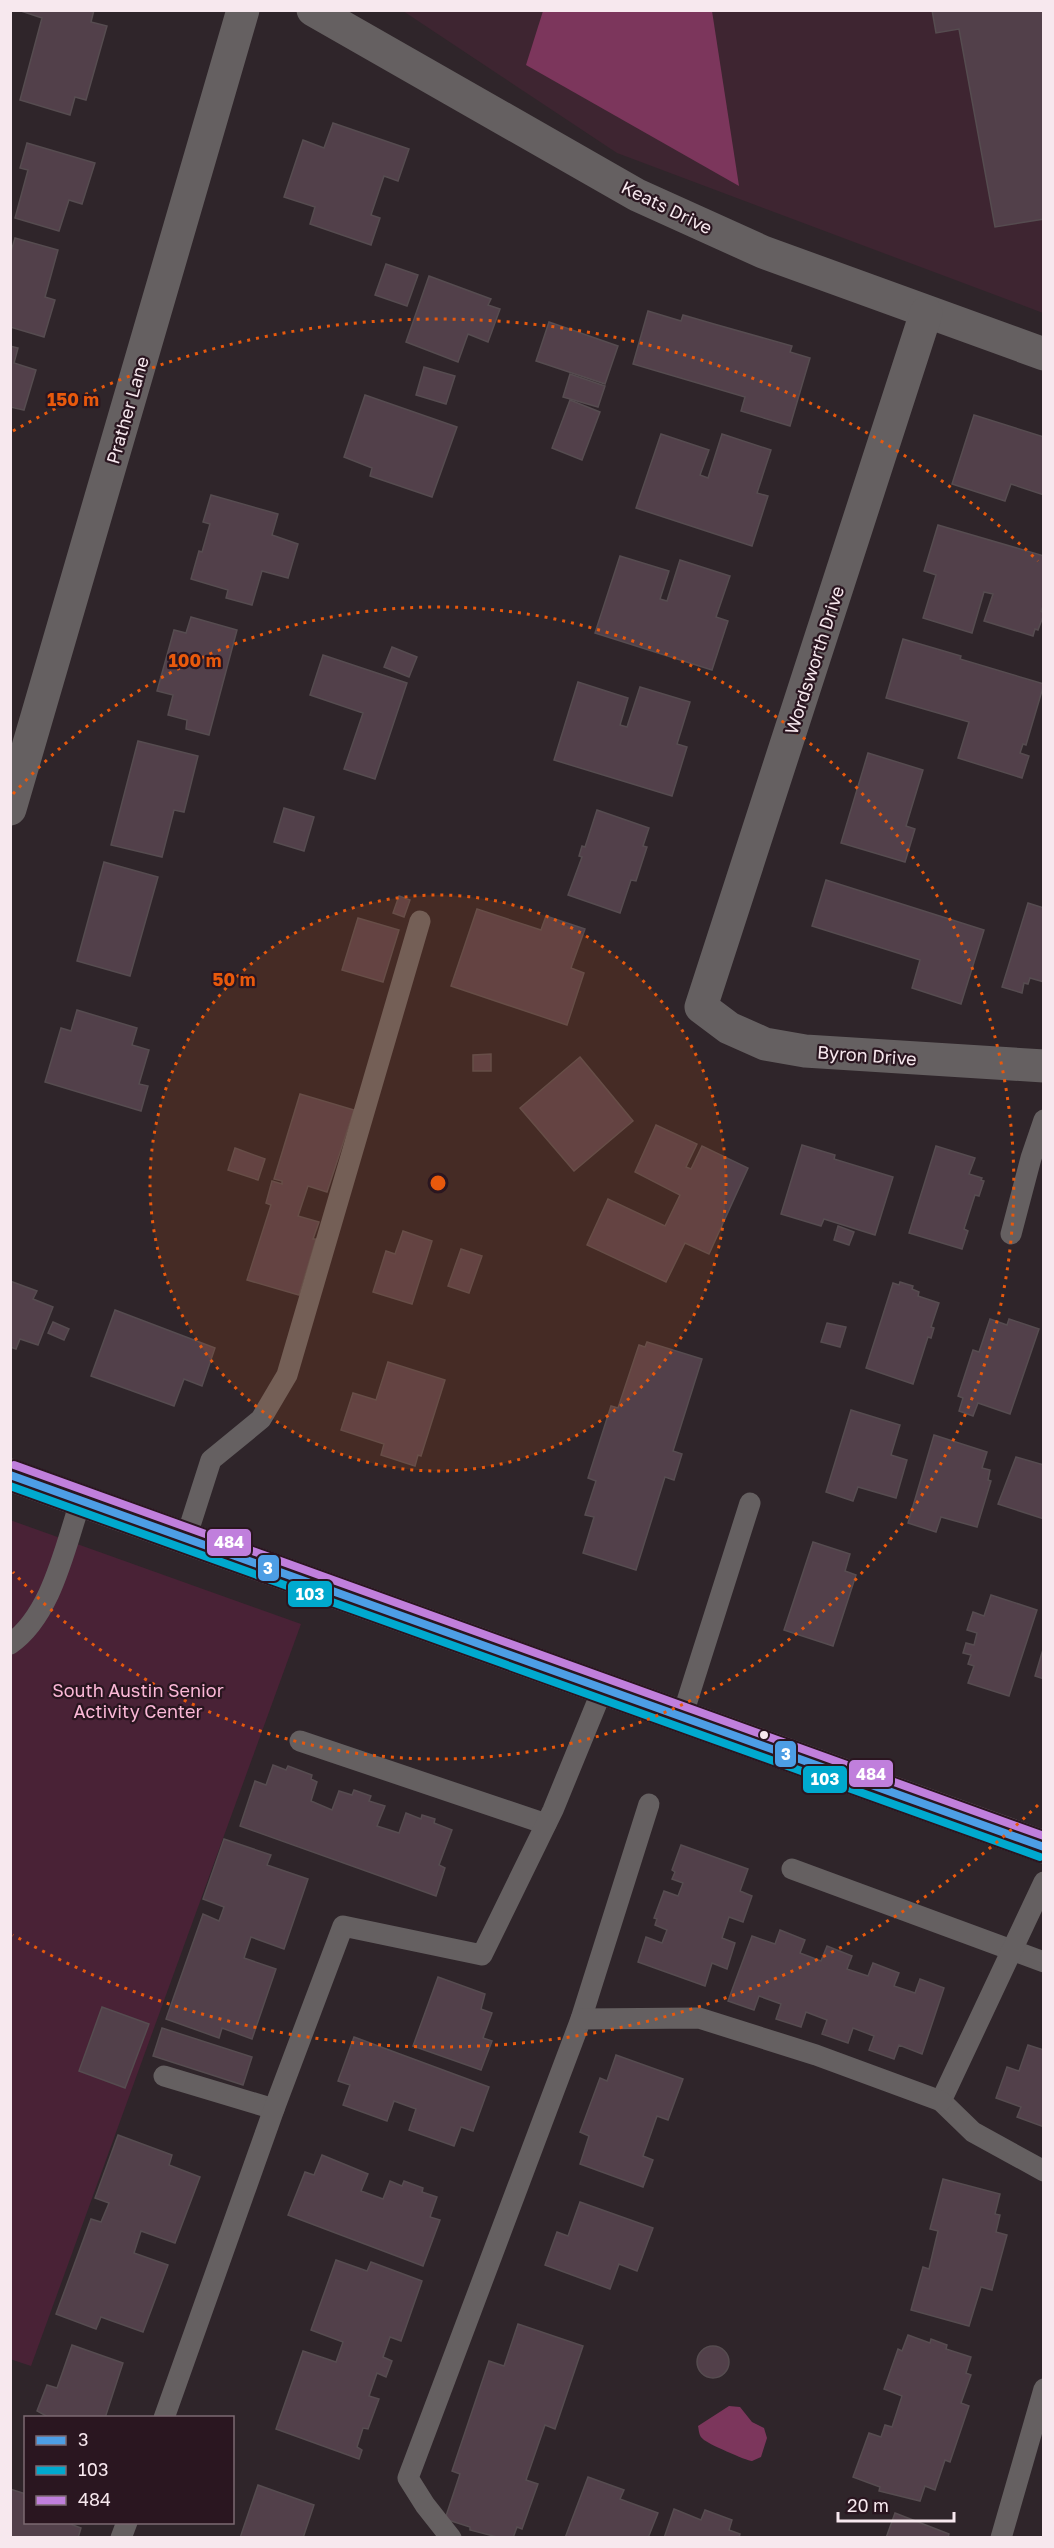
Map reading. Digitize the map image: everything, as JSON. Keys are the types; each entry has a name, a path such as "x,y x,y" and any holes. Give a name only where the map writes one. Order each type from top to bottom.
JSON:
{"main road":[{"path":"10,1475 1044,1847"}],"street":[{"name":"Prather Lane","path":"10,809 243,10"},
{"name":"Keats Drive","path":"314,10 637,195 763,252 1044,354"},
{"name":"Wordsworth Drive","path":"701,1007 926,313"},
{"name":"Byron Drive","path":"701,1007 729,1028 765,1044 805,1051 1044,1066"}],"lane":[{"path":"186,1538 211,1460 261,1419 287,1375 420,921"},
{"path":"1011,1234 1031,1158 1044,1120"},
{"path":"10,1644 20,1637 39,1614 52,1586 81,1500"},
{"path":"682,1717 750,1503"},
{"path":"165,2416 274,2109 343,1926 482,1955 546,1824 603,1688"},
{"path":"300,1741 546,1824"},
{"path":"451,2538 425,2505 408,2478 581,2019 649,1804"},
{"path":"792,1869 1044,1962"},
{"path":"941,2101 1044,1882"},
{"path":"581,2019 699,2018 816,2055 941,2101 973,2132 1044,2171"},
{"path":"164,2076 274,2109"},
{"path":"1001,2538 1044,2389"}],"shaded area":[{"path":"403,11 1043,11 1043,313 617,153"},
{"path":"543,11 712,11 739,186 526,65"},
{"path":"729,2406 740,2407 752,2422 764,2428 767,2438 761,2457 752,2461 735,2455 706,2441 699,2433 698,2426"}],"green space":[{"name":"South Austin Senior Activity Center","path":"10,1520 301,1624 31,2366 10,2359"}],"building":[{"path":"18,10 94,10 91,22 107,26 86,100 75,97 70,115 20,100 42,18"},
{"path":"932,10 1044,10 1044,219 995,227 959,29 936,33"},
{"path":"333,123 409,149 398,181 384,176 371,215 380,218 371,245 310,224 315,207 284,197 303,140 324,148"},
{"path":"27,143 95,163 82,204 69,200 59,231 15,218 28,170 20,168"},
{"path":"15,238 58,250 45,297 55,300 44,337 10,327 10,255"},
{"path":"386,264 418,275 407,306 375,295"},
{"path":"429,276 491,299 488,305 500,309 488,342 468,334 458,362 406,342"},
{"path":"648,311 681,321 683,315 792,346 790,352 810,358 790,426 741,411 745,397 633,364"},
{"path":"549,322 618,346 605,384 536,361"},
{"path":"10,346 18,348 14,363 36,370 24,410 10,407"},
{"path":"424,367 455,376 446,404 416,395"},
{"path":"570,374 605,386 598,407 563,397"},
{"path":"365,395 457,427 432,497 370,476 372,468 344,457"},
{"path":"570,400 600,412 582,460 552,448"},
{"path":"974,415 1044,437 1044,495 1011,484 1005,501 952,484"},
{"path":"661,434 709,450 700,475 708,478 722,434 771,450 757,493 768,496 752,546 636,508"},
{"path":"211,495 278,514 272,535 298,544 288,578 262,571 252,605 226,598 228,590 191,579 210,524 203,522"},
{"path":"938,525 1044,556 1044,604 1041,611 1044,614 1033,636 984,621 993,594 984,592 972,633 923,618 936,575 924,571"},
{"path":"620,556 669,571 660,599 667,601 680,560 730,576 716,617 728,621 712,670 595,633"},
{"path":"191,617 237,630 209,735 186,729 187,720 168,715 173,695 157,691 174,630 186,633"},
{"path":"903,639 1044,684 1026,745 1023,744 1020,753 1029,756 1022,778 958,758 969,722 886,698"},
{"path":"392,647 417,657 409,677 384,667"},
{"path":"323,655 407,683 375,779 344,769 363,713 310,695"},
{"path":"578,682 628,698 620,725 627,727 640,687 690,702 677,744 687,747 672,796 554,760"},
{"path":"138,741 198,756 184,812 174,810 162,857 111,845"},
{"path":"868,753 923,770 906,826 915,829 905,862 841,843"},
{"path":"284,808 314,817 304,851 274,842"},
{"path":"597,810 649,828 643,846 647,847 636,881 631,880 620,913 568,895 582,857 579,856 582,846 585,847"},
{"path":"104,862 158,877 130,976 77,961"},
{"path":"826,880 984,930 961,1004 912,988 920,960 812,926"},
{"path":"399,896 410,900 404,917 393,913"},
{"path":"1028,903 1044,908 1044,982 1030,978 1028,984 1024,983 1022,993 1002,987"},
{"path":"477,909 541,930 546,916 585,929 571,968 584,973 567,1025 451,986"},
{"path":"358,918 399,930 383,982 342,970"},
{"path":"77,1010 137,1028 132,1045 149,1050 139,1084 148,1086 141,1111 45,1082 61,1028 71,1031"},
{"path":"491,1054 491,1071 473,1071 473,1055"},
{"path":"580,1057 633,1121 574,1171 520,1108"},
{"path":"300,1094 354,1110 327,1192 308,1186 298,1216 319,1222 299,1295 247,1280 271,1205 266,1203 272,1181 282,1184 282,1181 274,1179"},
{"path":"656,1125 697,1144 686,1167 691,1169 702,1146 748,1168 709,1254 685,1243 666,1282 587,1245 608,1199 665,1226 680,1195 635,1172"},
{"path":"802,1145 835,1155 834,1159 893,1177 875,1235 824,1219 821,1226 781,1214"},
{"path":"936,1146 975,1158 969,1174 982,1178 981,1180 984,1181 979,1196 975,1195 964,1229 968,1231 962,1249 909,1233"},
{"path":"235,1148 265,1159 258,1180 228,1170"},
{"path":"838,1226 854,1232 849,1245 834,1240"},
{"path":"403,1231 432,1241 412,1304 373,1292 386,1251 395,1254"},
{"path":"461,1249 482,1256 469,1293 448,1286"},
{"path":"10,1281 37,1291 33,1299 53,1307 38,1345 20,1339 16,1349 10,1347"},
{"path":"900,1282 913,1286 912,1289 919,1292 918,1296 939,1303 931,1327 934,1328 931,1338 928,1337 913,1384 866,1368 893,1283 899,1285"},
{"path":"115,1310 215,1348 202,1386 184,1379 174,1406 91,1376"},
{"path":"990,1319 1007,1325 1009,1319 1039,1329 1010,1414 978,1403 973,1416 959,1411 963,1398 958,1396 973,1350 979,1352"},
{"path":"53,1322 69,1329 64,1340 48,1333"},
{"path":"827,1323 846,1327 840,1347 821,1342"},
{"path":"647,1342 702,1359 673,1451 682,1454 674,1480 665,1477 636,1570 583,1553 594,1517 585,1515 596,1481 588,1478 611,1406 618,1408 639,1345 645,1347"},
{"path":"388,1362 445,1380 421,1456 418,1455 415,1466 381,1455 384,1444 341,1430 353,1393 376,1400"},
{"path":"851,1410 900,1425 891,1455 907,1460 896,1498 858,1487 853,1501 826,1492"},
{"path":"934,1435 987,1452 982,1468 990,1470 988,1480 991,1481 977,1527 941,1517 936,1532 908,1523"},
{"path":"1016,1457 1044,1465 1044,1519 998,1504"},
{"path":"813,1542 850,1554 845,1571 856,1575 833,1646 784,1630"},
{"path":"991,1595 1037,1610 1009,1696 968,1683 974,1666 968,1664 971,1655 963,1653 966,1643 974,1645 977,1633 967,1630 973,1612 984,1616"},
{"path":"1044,1646 1044,1679 1035,1676"},
{"path":"273,1765 286,1770 288,1766 312,1775 311,1779 317,1782 311,1801 332,1810 339,1791 352,1795 354,1790 371,1796 369,1801 385,1806 377,1826 399,1833 406,1813 421,1819 422,1815 435,1819 434,1823 452,1830 439,1865 445,1868 436,1896 240,1826 255,1781 266,1785"},
{"path":"224,1839 271,1855 267,1865 308,1879 284,1949 251,1937 244,1958 276,1969 252,2039 222,2028 219,2038 166,2019 203,1914 219,1921 224,1907 203,1899"},
{"path":"681,1845 748,1869 740,1891 752,1896 743,1922 729,1917 722,1938 735,1943 727,1969 712,1963 705,1986 638,1962 646,1937 662,1943 667,1930 655,1925 657,1919 654,1918 664,1891 678,1896 683,1883 672,1879 675,1872 672,1870"},
{"path":"780,1930 805,1940 800,1953 821,1961 827,1946 852,1956 847,1969 868,1976 873,1963 899,1973 894,1986 915,1993 920,1979 944,1988 922,2054 899,2045 894,2059 869,2050 874,2036 853,2028 848,2043 822,2034 827,2020 806,2012 801,2027 776,2019 781,2004 759,1996 754,2010 728,2001 752,1936 775,1944"},
{"path":"438,1977 485,1994 481,2009 492,2013 483,2038 492,2041 481,2070 413,2046"},
{"path":"102,2007 149,2024 125,2088 79,2071"},
{"path":"162,2028 252,2057 243,2085 153,2056"},
{"path":"354,2037 489,2087 473,2131 461,2127 454,2146 409,2130 416,2109 394,2101 387,2121 343,2105 350,2085 338,2081"},
{"path":"1028,2045 1044,2050 1044,2127 1017,2117 1021,2107 996,2098 1007,2067 1019,2071"},
{"path":"616,2055 683,2079 668,2120 657,2116 643,2156 653,2160 643,2187 580,2164 589,2136 580,2132 600,2078 607,2081"},
{"path":"118,2135 172,2155 169,2165 200,2177 175,2243 141,2231 134,2253 168,2265 143,2332 101,2317 96,2329 56,2314 91,2219 101,2222 109,2203 95,2198"},
{"path":"322,2155 368,2174 361,2191 383,2199 390,2181 402,2186 404,2181 423,2188 422,2192 437,2197 430,2217 440,2220 423,2266 288,2215 305,2172 314,2175"},
{"path":"943,2179 1000,2194 995,2214 1000,2215 996,2232 1007,2235 992,2290 981,2287 969,2326 911,2310 923,2267 929,2269 938,2231 930,2229"},
{"path":"580,2202 653,2228 637,2271 619,2264 610,2289 545,2265 557,2232 568,2236"},
{"path":"336,2260 367,2271 371,2262 422,2281 401,2341 390,2337 383,2357 392,2361 386,2377 377,2373 369,2396 379,2399 368,2429 363,2428 357,2447 362,2450 359,2459 276,2429 303,2351 336,2362 343,2342 311,2330"},
{"path":"518,2324 583,2346 555,2429 545,2425 526,2480 538,2484 522,2529 517,2527 513,2538 501,2538 470,2530 470,2527 445,2519 460,2474 452,2471 489,2361 504,2366"},
{"path":"908,2335 930,2343 931,2339 947,2345 946,2349 971,2357 966,2373 971,2375 961,2403 969,2406 950,2462 945,2460 935,2490 925,2486 920,2501 879,2491 880,2487 853,2477 869,2433 881,2437 885,2425 892,2427 902,2396 884,2389 898,2349 902,2351"},
{"path":"72,2345 123,2363 106,2416 46,2416 37,2411 47,2385 57,2388"},
{"path":"713,2346 724,2351 729,2362 724,2373 713,2378 702,2373 697,2362 702,2351"},
{"path":"588,2477 624,2490 620,2499 658,2513 648,2538 565,2538"},
{"path":"258,2485 314,2505 303,2538 240,2538"},
{"path":"10,2489 24,2493 24,2524 70,2524 81,2528 78,2538 10,2538"},
{"path":"674,2509 701,2520 705,2510 732,2520 729,2530 740,2534 739,2538 664,2538"},
{"path":"895,2513 949,2534 948,2538 886,2538"}],"transit line":[{"name":"484","path":"14,1465 1044,1836"},
{"name":"3","path":"10,1475 1044,1847"},
{"name":"103","path":"10,1486 1040,1857"}]}
